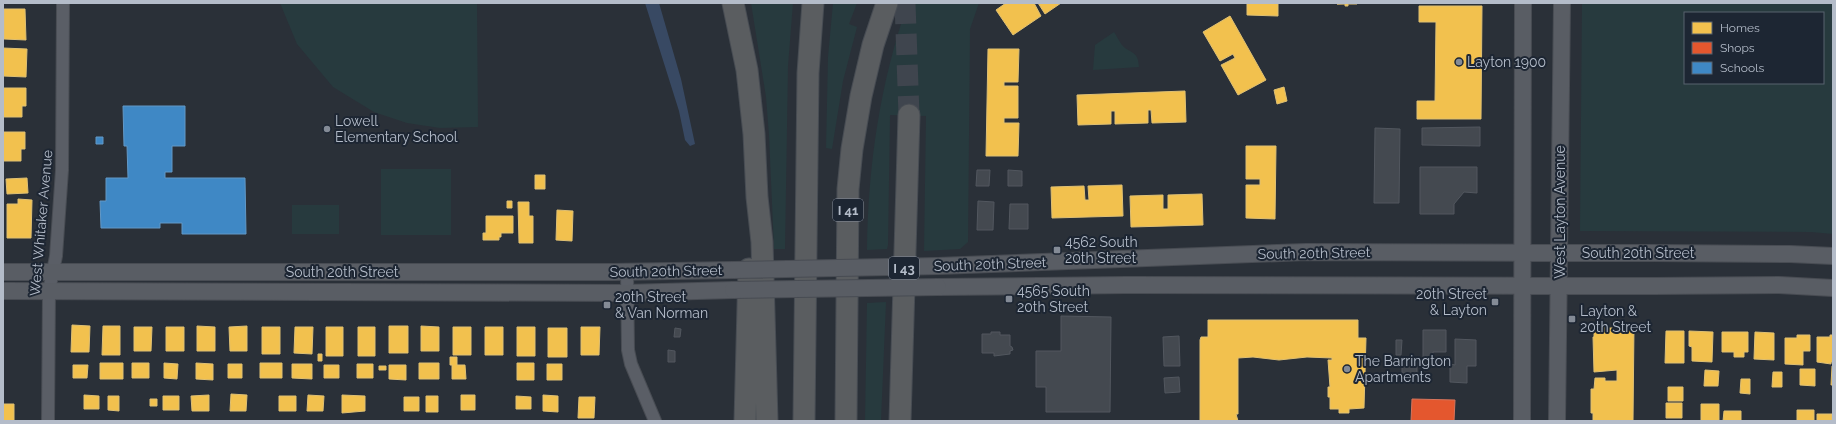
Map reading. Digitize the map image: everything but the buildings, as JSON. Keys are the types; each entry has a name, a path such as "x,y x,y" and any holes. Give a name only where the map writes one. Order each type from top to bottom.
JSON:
{"highway":[{"path":"733,3 747,70 754,134 757,196 762,242 767,421"},
{"path":"804,421 808,73 813,3"},
{"name":"I 41","path":"846,421 848,189 852,149 861,96 873,45 887,3"},
{"name":"I 43","path":"900,421 909,115"},
{"path":"745,421 750,243 757,196"}],"street":[{"name":"West Whitaker Avenue","path":"48,421 49,291 56,256 62,170 63,3"},
{"path":"1522,421 1521,286 1523,3"},
{"name":"West Layton Avenue","path":"1557,421 1562,3"},
{"name":"South 20th Street","path":"3,272 627,272 938,266 1306,252 1559,252 1790,254 1833,256"},
{"path":"1044,262 1044,287"},
{"path":"627,272 628,350 631,364 655,421"},
{"name":"South 20th Street","path":"3,291 627,293 733,290 1126,285 1779,285 1833,288"}],"green space":[{"path":"280,3 477,3 478,127 440,128 407,123 374,112 333,87 297,44"},
{"path":"751,3 793,3 788,66 785,249 774,249 766,97"},
{"path":"833,3 857,3 849,24 857,27 843,81 832,149 826,148 828,57"},
{"path":"908,3 979,3 970,29 968,242 960,249 924,251 926,116 890,115 888,245 887,249 867,250 870,187 877,125 890,63"},
{"path":"1582,3 1833,3 1833,234 1811,232 1580,231"},
{"path":"1114,32 1123,46 1137,56 1139,67 1093,70 1095,45"},
{"path":"381,169 451,169 451,235 381,235"},
{"path":"292,205 339,205 339,234 292,234"},
{"path":"886,302 881,421 865,421 867,303"}],"water":[{"path":"645,3 659,3 681,79 695,144 690,146 685,140 679,111"}],"tunnel":[{"path":"905,3 909,115"}],"place":[{"name":"Layton 1900","path":"1459,62"},
{"name":"Lowell Elementary School","path":"327,129"},
{"name":"4562 South 20th Street","path":"1057,250"},
{"name":"4565 South 20th Street","path":"1009,299"},
{"name":"20th Street & Layton","path":"1495,302"},
{"name":"20th Street & Van Norman","path":"607,305"},
{"name":"Layton & 20th Street","path":"1572,319"},
{"name":"The Barrington Apartments","path":"1347,369"}]}
